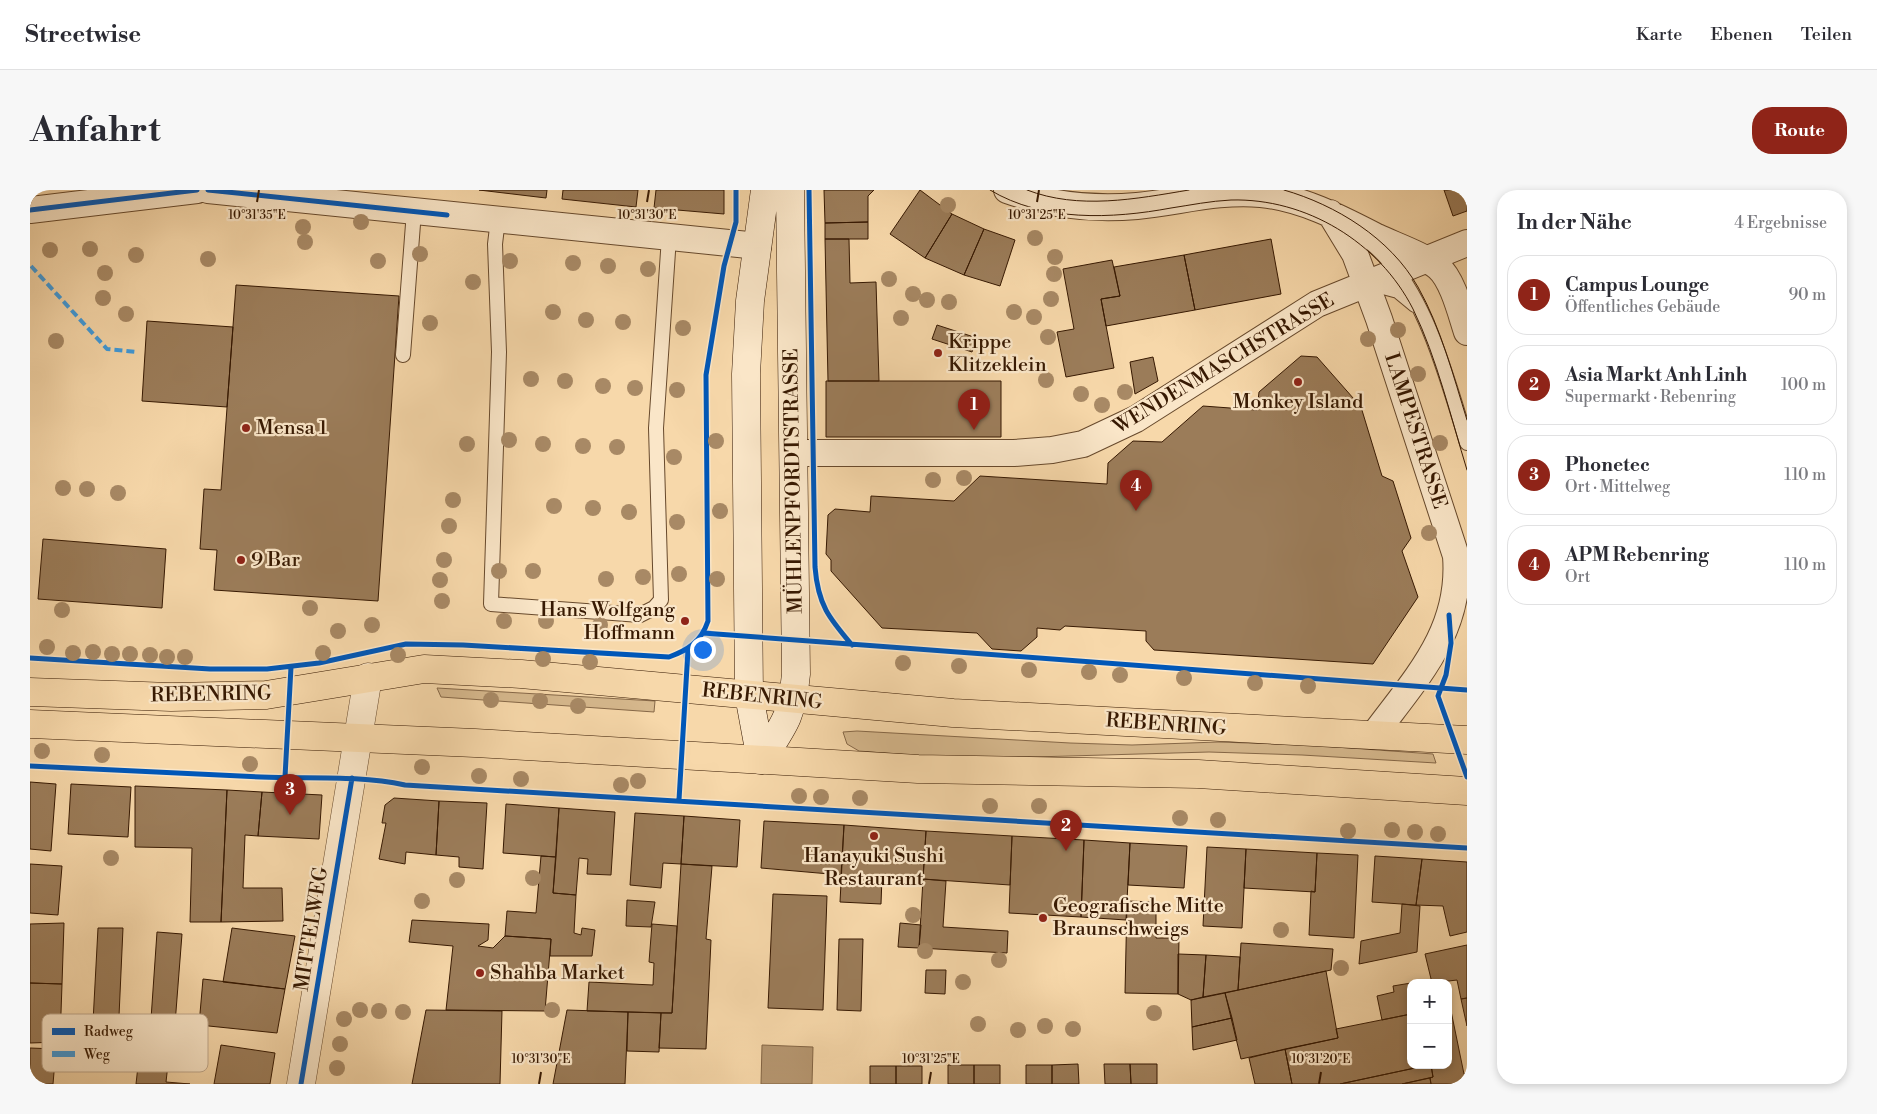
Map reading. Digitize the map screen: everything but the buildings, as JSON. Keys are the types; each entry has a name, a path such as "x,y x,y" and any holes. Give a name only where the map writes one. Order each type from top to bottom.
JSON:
{"main road":[{"path":"761,760 749,695 747,327 765,190"},
{"name":"MÜHLENPFORDTSTRASSE","path":"761,760 785,726 794,700 796,674 790,190"},
{"name":"REBENRING","path":"30,692 171,697 266,695 424,669 521,674 953,713 1467,740"},
{"name":"MITTELWEG","path":"301,1084 368,677"},
{"name":"REBENRING","path":"30,724 358,738 973,771 1198,774 1467,791"}],"street":[{"path":"30,210 197,190"},
{"path":"208,190 758,246"},
{"path":"1007,190 1030,198 1064,205 1097,208 1138,206 1206,194 1262,194 1297,201 1330,213 1438,268 1448,282 1467,332"},
{"name":"LAMPESTRASSE","path":"1330,213 1356,254 1456,556 1457,574 1451,608 1442,640 1373,736"},
{"name":"WENDENMASCHSTRASSE","path":"794,453 1014,453 1052,450 1083,444 1136,419 1317,304 1365,284 1427,262 1467,244"}],"lane":[{"path":"403,355 414,211"},
{"path":"1330,213 1372,244 1398,272 1420,308 1445,374 1467,443"},
{"path":"498,219 495,244 499,352 492,604 640,615 654,608 661,600 656,428 669,237"},
{"path":"1365,284 1379,285 1398,291 1420,308"}],"shaded area":[{"path":"437,688 655,701 654,712 441,697"},
{"path":"857,731 1132,745 1218,742 1308,745 1433,754 1436,763 1302,755 1209,752 1034,757 936,757 859,751 847,744 843,732"},
{"path":"762,1045 813,1047 812,1084 761,1084"}],"tram line":[{"path":"990,190 1032,208 1055,213 1102,216 1148,212 1231,200 1259,201 1313,216 1337,229 1381,263 1413,309 1436,368 1467,470"},
{"path":"1027,190 1067,200 1087,201 1148,197 1189,190"},
{"path":"1284,190 1304,196 1342,214 1377,239 1393,253 1406,269 1418,287 1433,319 1446,352 1467,420"}],"marked path":[{"path":"31,266 107,349 137,352"}],"cycle path":[{"path":"30,210 197,190"},
{"path":"208,190 447,215"},
{"path":"30,658 210,669 267,669 319,663 406,644 463,645 669,657 688,648 698,640 708,621 706,375 724,266 736,222 736,190"},
{"path":"809,190 815,567 819,591 826,610 852,645"},
{"path":"1449,615 1451,643 1446,675 1438,696 1467,777"},
{"path":"703,633 1467,690"},
{"path":"679,800 688,650"},
{"path":"285,777 291,667"},
{"path":"30,766 370,780 405,785 1467,848"},
{"path":"301,1084 352,778"}],"place":[{"name":"Krippe Klitzeklein","path":"938,353"},
{"name":"Monkey Island","path":"1298,382"},
{"name":"Mensa 1","path":"246,428"},
{"name":"Campus Lounge","path":"974,430"},
{"name":"APM Rebenring","path":"1136,511"},
{"name":"9 Bar","path":"241,560"},
{"name":"Hans Wolfgang Hoffmann","path":"685,621"},
{"name":"Phonetec","path":"290,815"},
{"name":"Hanayuki Sushi Restaurant","path":"874,836"},
{"name":"Asia Markt Anh Linh","path":"1066,851"},
{"name":"Geografische Mitte Braunschweigs","path":"1043,918"},
{"name":"Shahba Market","path":"480,973"}]}
